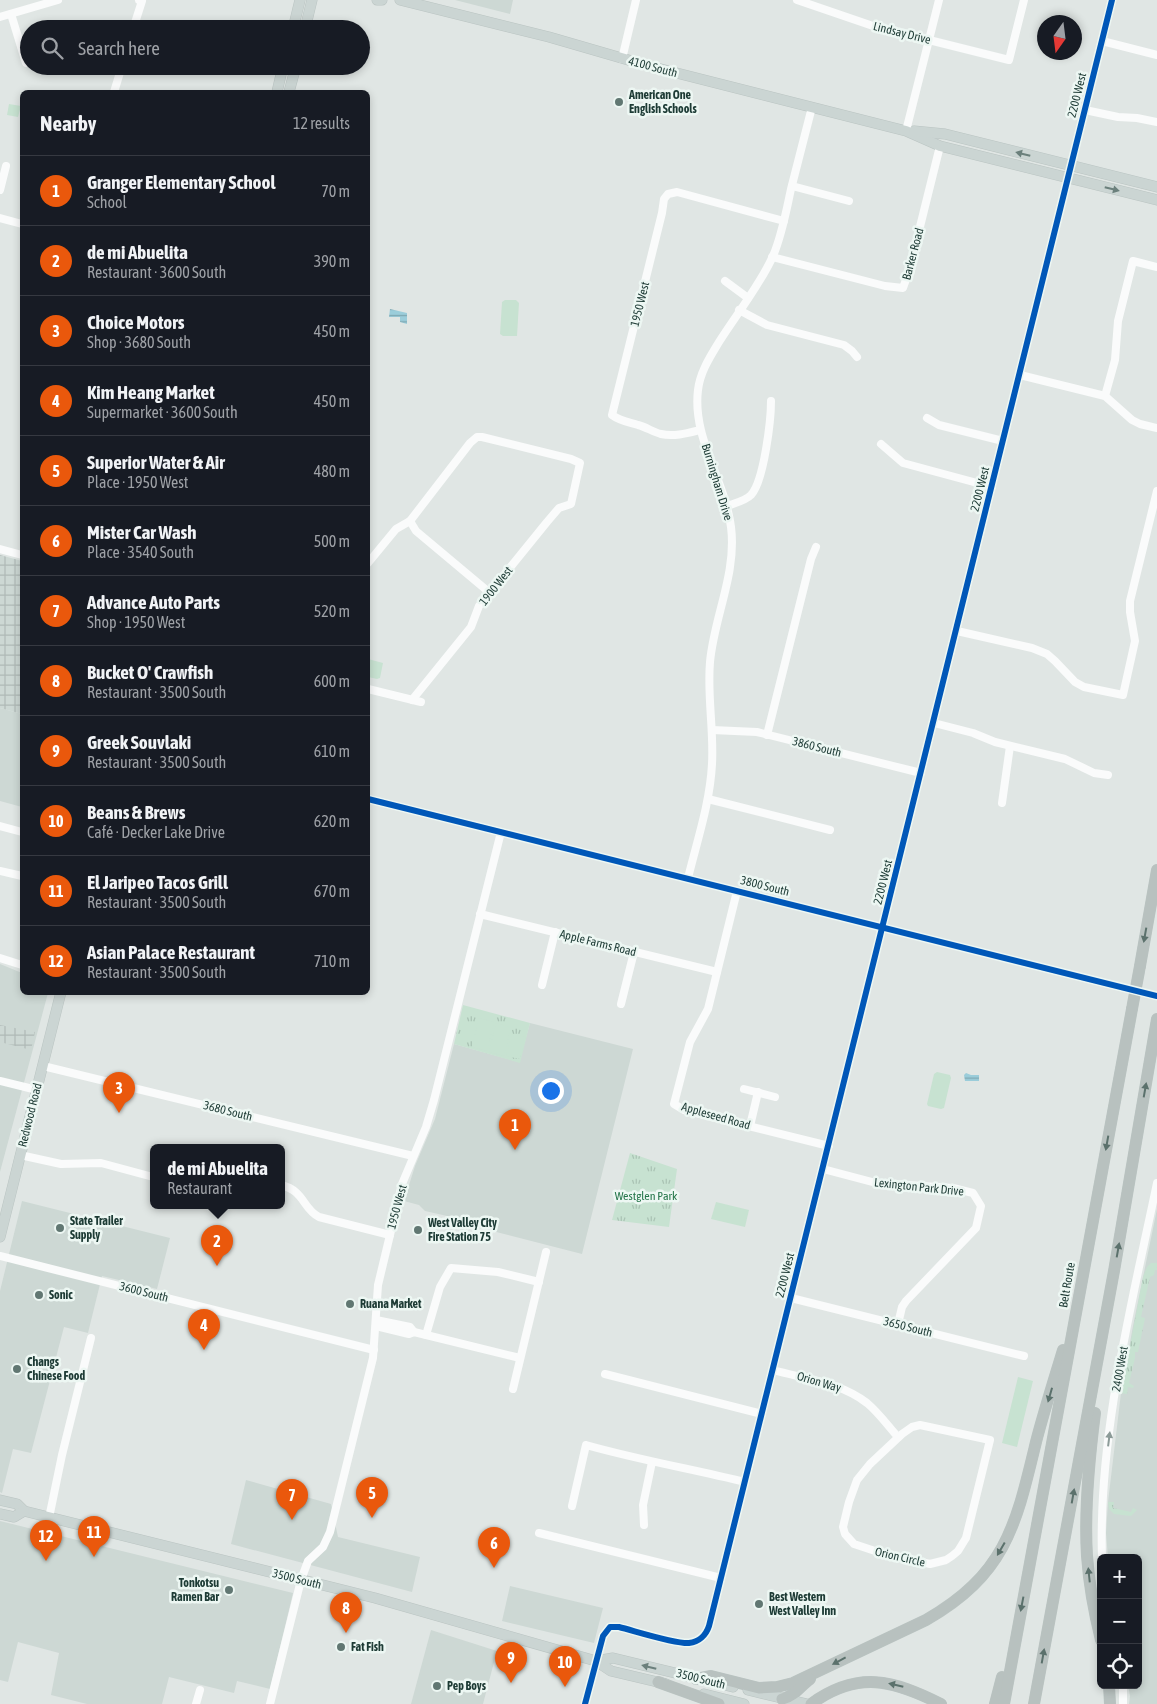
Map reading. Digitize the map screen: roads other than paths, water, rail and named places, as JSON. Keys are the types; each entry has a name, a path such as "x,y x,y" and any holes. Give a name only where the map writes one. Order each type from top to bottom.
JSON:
{"highway":[{"name":"Belt Route","path":"1004,1704 1157,870"},
{"path":"1034,1704 1114,1271 1157,1019"},
{"path":"1097,1622 1088,1572 1086,1538 1087,1502 1093,1432 1114,1271"},
{"path":"696,1678 711,1676 759,1688 794,1683 942,1610 970,1588 996,1559 1011,1531 1022,1500 1082,1280"},
{"path":"995,1704 1015,1640"},
{"path":"782,1699 789,1698 821,1670"},
{"path":"658,1682 719,1704"},
{"path":"811,1704 845,1686 870,1682 888,1683 908,1688 941,1704"},
{"path":"1110,1689 1110,1704"}],"main road":[{"path":"295,20 300,0"},
{"path":"307,20 312,0"},
{"path":"377,0 382,0"},
{"name":"4100 South","path":"400,0 549,37 622,59 906,131 940,146 1157,200"},
{"path":"278,90 282,75"},
{"path":"290,90 294,75"},
{"name":"4100 South","path":"906,131 945,134 1157,187"},
{"name":"Redwood Road","path":"0,1237 60,995"},
{"name":"3500 South","path":"0,1500 17,1504 24,1511 49,1518 415,1609 596,1661 611,1671 744,1704"},
{"name":"3500 South","path":"0,1514 14,1517 24,1511"},
{"name":"3500 South","path":"596,1661 613,1658 807,1704"}],"street":[{"path":"0,17 58,0"},
{"path":"135,20 140,0"},
{"path":"622,59 636,0"},
{"name":"Lindsay Drive","path":"797,0 850,19 1009,60 1024,0"},
{"path":"906,131 939,0"},
{"name":"2200 West","path":"596,1661 604,1633 613,1626 683,1643 700,1639 710,1626 1112,0"},
{"path":"11,14 20,43"},
{"path":"1102,41 1157,55"},
{"path":"115,90 119,75"},
{"name":"Burningham Drive","path":"688,878 708,799 712,762 710,661 731,564 732,546 727,506 700,430 698,389 707,362 772,257 784,221 812,107"},
{"path":"1085,110 1118,118 1137,118 1157,122"},
{"name":"Barker Road","path":"772,257 885,286 903,288 910,271 940,146"},
{"path":"0,190 6,166"},
{"path":"792,186 849,201"},
{"name":"1950 West","path":"700,430 676,434 659,434 639,425 618,420 612,415 664,199 668,194 677,192 784,221"},
{"path":"0,218 20,223"},
{"path":"1105,396 1115,360 1118,321 1133,261 1157,267"},
{"path":"725,281 748,298"},
{"path":"739,310 767,326 844,345 856,357"},
{"path":"1020,375 1105,396 1132,420 1157,428"},
{"path":"727,506 744,500 755,490 771,428 771,401"},
{"path":"927,418 939,425 1003,441"},
{"name":"1900 West","path":"410,521 470,443 477,437 571,459 580,463 571,504 559,508 479,606 471,627 412,700"},
{"path":"881,444 903,463 992,487"},
{"path":"957,630 1032,648 1047,654 1055,660 1075,682 1092,689 1123,695 1135,641 1130,601 1157,491"},
{"path":"370,560 396,528 410,521 416,531 490,593"},
{"path":"767,734 811,559 816,547"},
{"path":"0,549 20,554"},
{"path":"370,690 421,702"},
{"path":"934,723 973,732 995,742 1058,757 1094,773 1108,775"},
{"name":"3860 South","path":"712,730 741,730 767,734 921,773"},
{"path":"1002,803 1010,746"},
{"name":"3800 South","path":"370,799 1157,996"},
{"path":"708,799 830,830"},
{"path":"0,826 20,831"},
{"name":"1950 West","path":"270,1704 301,1580 308,1561 323,1547 330,1532 374,1350 378,1284 402,1184 432,1109 501,832"},
{"path":"0,871 20,876"},
{"name":"Appleseed Road","path":"737,891 708,1009 690,1042 674,1104 684,1110 829,1146"},
{"name":"Apple Farms Road","path":"480,914 717,972"},
{"path":"542,985 555,932"},
{"path":"622,1004 634,952"},
{"path":"0,958 20,964"},
{"name":"3680 South","path":"42,1066 413,1156"},
{"path":"0,1080 37,1090"},
{"path":"744,1089 775,1097"},
{"path":"750,1126 758,1092"},
{"path":"20,1155 61,1164 101,1163 150,1175"},
{"name":"Lexington Park Drive","path":"823,1169 876,1183 953,1188 973,1193 981,1206 976,1228 906,1301 902,1307 898,1324"},
{"name":"2400 West","path":"1102,1554 1103,1490 1114,1402 1157,1183"},
{"path":"285,1186 299,1194 313,1214 319,1217 390,1235"},
{"path":"513,1389 546,1252"},
{"name":"3600 South","path":"0,1256 374,1350"},
{"path":"426,1335 440,1287 450,1268 498,1272 539,1282"},
{"name":"3650 South","path":"791,1298 1024,1356"},
{"path":"376,1323 409,1334 414,1332 520,1358"},
{"path":"49,1518 62,1454 91,1338"},
{"name":"Orion Way","path":"773,1370 829,1384 854,1394 869,1404 898,1437"},
{"path":"605,1374 762,1414"},
{"name":"Orion Circle","path":"928,1425 990,1440 966,1538 958,1551 946,1560 930,1564 861,1548 848,1539 844,1531 849,1502 857,1480 870,1464 898,1437 912,1427 928,1425"},
{"path":"572,1506 586,1445 652,1462 694,1469 745,1482"},
{"path":"644,1525 643,1505 652,1462"},
{"path":"539,1533 722,1578"},
{"path":"585,1704 596,1661"},
{"path":"1123,1689 1123,1704"},
{"path":"196,1704 200,1690"}],"water":[{"path":"390,309 407,313 407,324 400,322 400,317 389,317"},
{"path":"966,1073 979,1075 979,1081 965,1081 964,1075"}],"place":[{"name":"American One English Schools","path":"619,102"},
{"name":"Choice Motors","path":"119,1113"},
{"name":"Granger Elementary School","path":"515,1150"},
{"name":"State Trailer Supply","path":"60,1228"},
{"name":"West Valley City Fire Station 75","path":"418,1230"},
{"name":"de mi Abuelita","path":"217,1266"},
{"name":"Sonic","path":"39,1295"},
{"name":"Ruana Market","path":"350,1304"},
{"name":"Kim Heang Market","path":"204,1350"},
{"name":"Changs Chinese Food","path":"17,1369"},
{"name":"Superior Water & Air","path":"372,1518"},
{"name":"Advance Auto Parts","path":"292,1520"},
{"name":"El Jaripeo Tacos Grill","path":"94,1557"},
{"name":"Asian Palace Restaurant","path":"46,1561"},
{"name":"Mister Car Wash","path":"494,1568"},
{"name":"Tonkotsu Ramen Bar","path":"229,1590"},
{"name":"Best Western West Valley Inn","path":"759,1604"},
{"name":"Bucket O' Crawfish","path":"346,1633"},
{"name":"Fat Fish","path":"341,1647"},
{"name":"Greek Souvlaki","path":"511,1683"},
{"name":"Pep Boys","path":"437,1686"},
{"name":"Beans & Brews","path":"565,1687"}],"park label":[{"name":"Westglen Park","path":"646,1196"}]}
